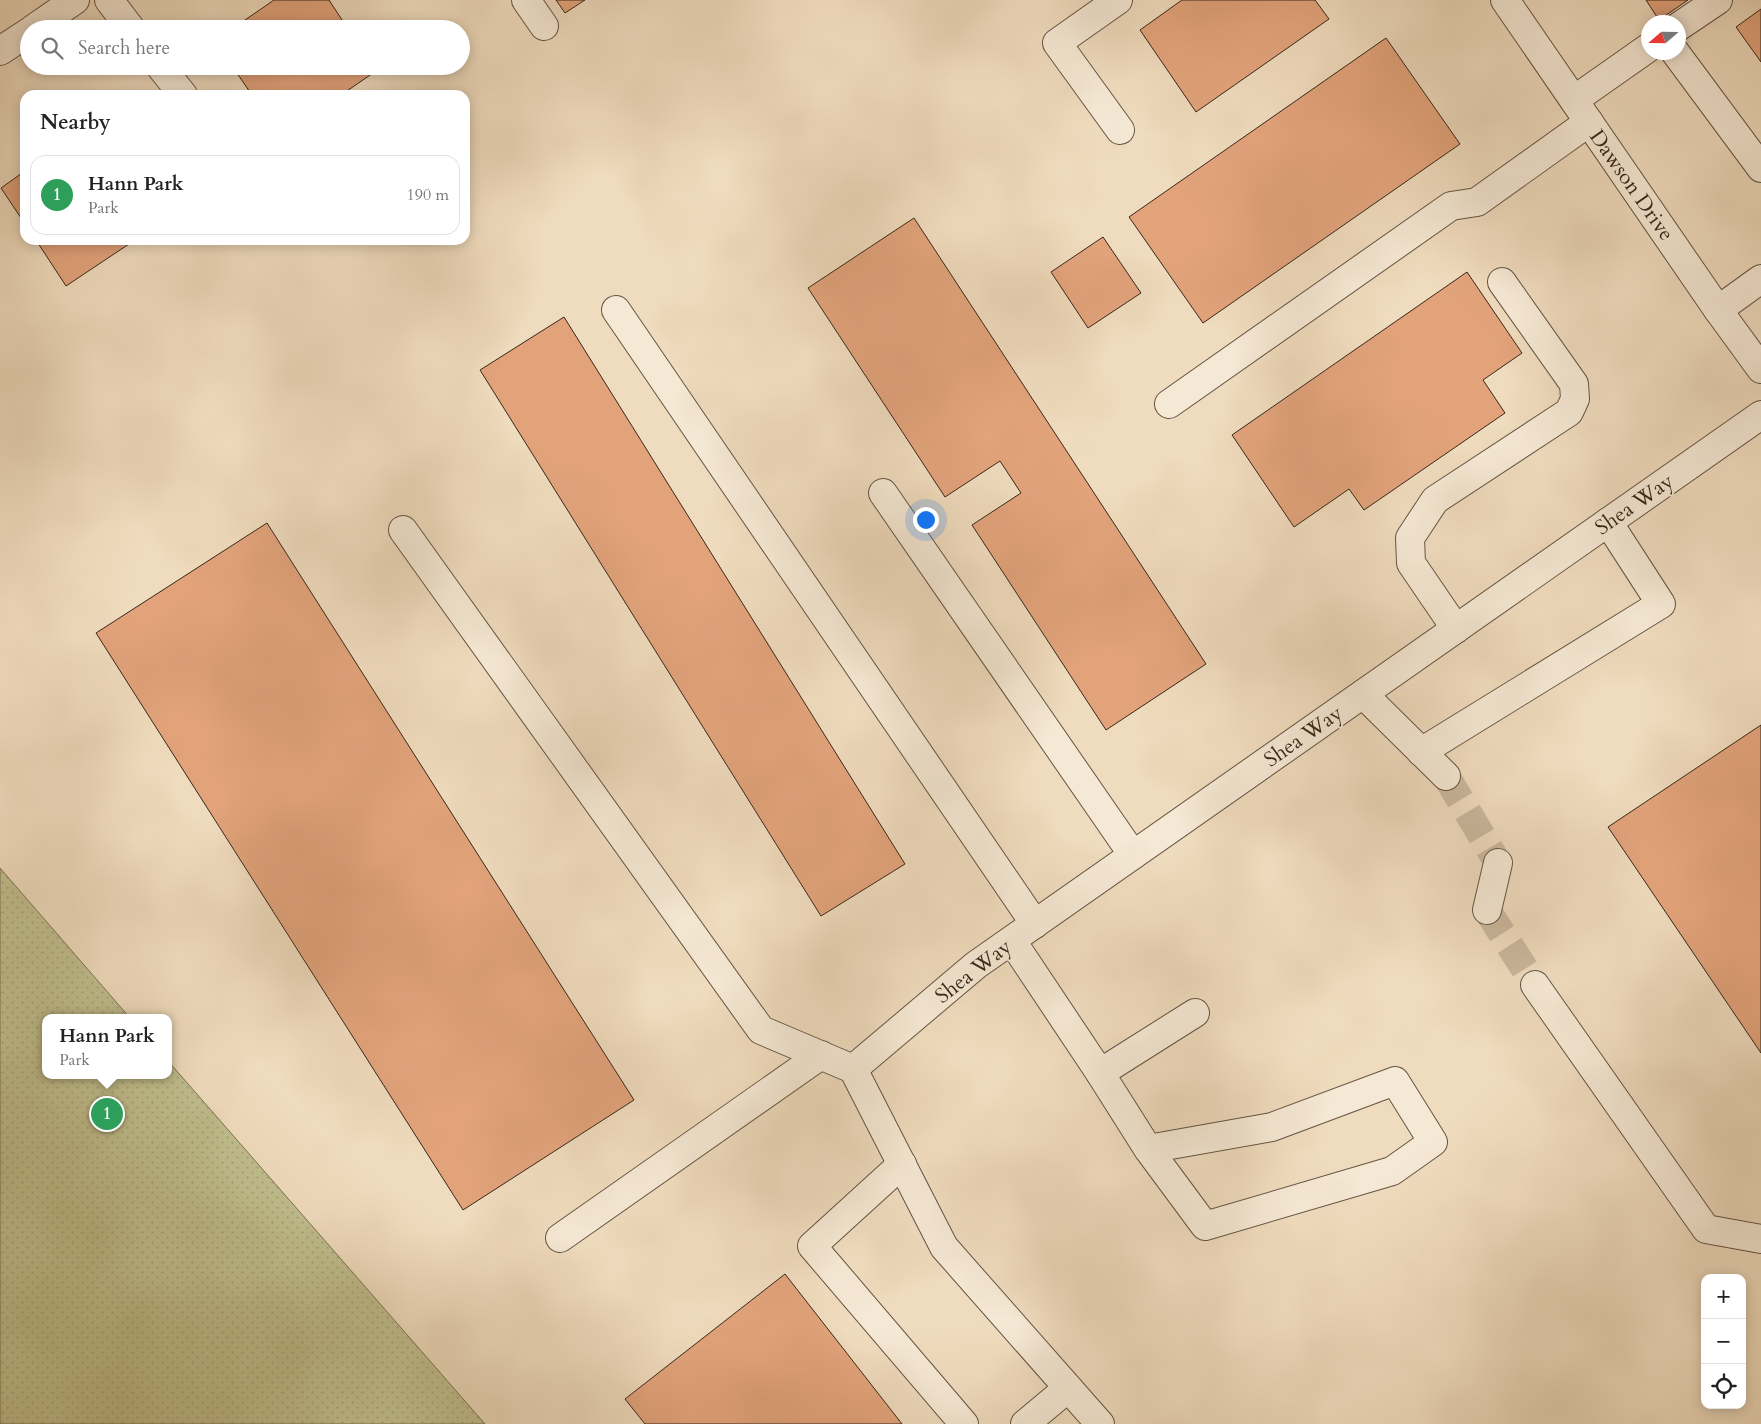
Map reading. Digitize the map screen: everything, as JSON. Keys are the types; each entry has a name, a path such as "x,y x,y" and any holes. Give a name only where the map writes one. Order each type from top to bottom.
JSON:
{"street":[{"path":"46,20 75,0"},
{"path":"109,0 124,20"},
{"path":"526,0 544,26"},
{"path":"1118,0 1057,42 1120,130"},
{"name":"Dawson Drive","path":"1506,0 1718,310 1761,369"},
{"path":"1686,22 1718,0"},
{"path":"0,51 20,38"},
{"path":"1169,404 1451,206 1477,202 1581,111 1641,55"},
{"path":"1681,60 1761,168"},
{"path":"167,75 179,90"},
{"path":"1718,310 1761,279"},
{"path":"1456,628 1410,563 1410,538 1435,500 1569,412 1575,400 1574,384 1502,282"},
{"path":"616,310 1035,924"},
{"name":"Shea Way","path":"853,1069 976,965 1761,415"},
{"path":"883,493 1133,855"},
{"path":"1421,752 1661,604 1608,522"},
{"path":"403,530 762,1030 853,1069 944,1248 1100,1424"},
{"path":"1363,694 1446,776"},
{"path":"1487,910 1498,863"},
{"path":"1012,941 1148,1149 1205,1226 1392,1171 1433,1142 1395,1081 1272,1127 1148,1149"},
{"path":"1535,985 1706,1229 1761,1238"},
{"path":"1100,1073 1195,1013"},
{"path":"560,1238 821,1055"},
{"path":"902,1164 812,1246 964,1424"},
{"path":"1025,1424 1068,1388"}],"shaded area":[{"path":"0,868 127,1014 42,1014 42,1079 172,1079 172,1066 485,1424 0,1424"}],"building":[{"path":"274,0 329,0 342,20 245,20"},
{"path":"556,0 585,0 565,13"},
{"path":"1182,0 1315,0 1329,19 1196,112 1140,30"},
{"path":"1646,0 1688,0 1666,15 1656,15"},
{"path":"1761,9 1761,62 1736,27"},
{"path":"1386,38 1460,144 1203,323 1129,217"},
{"path":"238,75 370,75 348,90 249,90"},
{"path":"20,175 20,216 1,188"},
{"path":"914,218 1206,664 1106,730 972,525 1021,493 1000,461 945,497 808,288"},
{"path":"1103,237 1141,293 1088,328 1051,272"},
{"path":"39,245 128,245 66,286"},
{"path":"1467,272 1522,353 1483,380 1505,413 1364,510 1349,489 1294,527 1232,435"},
{"path":"564,317 905,864 821,916 480,370"},
{"path":"267,523 634,1100 463,1210 96,633"},
{"path":"1761,725 1761,1053 1608,827"},
{"path":"785,1274 902,1424 645,1424 625,1399"}],"tunnel":[{"path":"1446,776 1498,863"},
{"path":"1487,910 1535,985"}],"place":[{"name":"Hann Park","path":"107,1114"}]}
